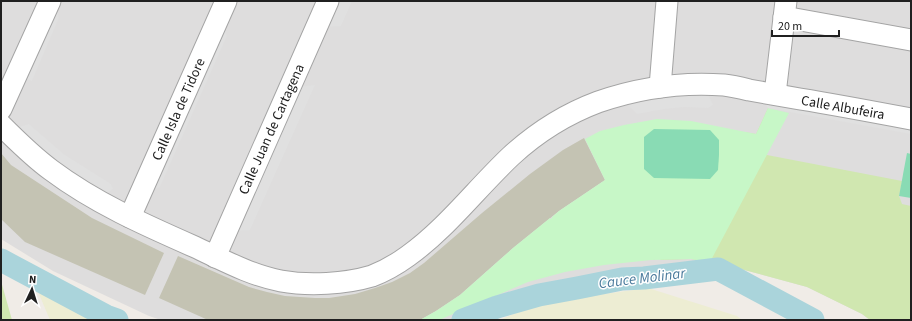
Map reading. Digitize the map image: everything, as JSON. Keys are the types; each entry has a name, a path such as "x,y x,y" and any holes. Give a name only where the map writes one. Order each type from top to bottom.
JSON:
{"street":[{"path":"1,109 50,1"},
{"name":"Calle Isla de Tidore","path":"130,217 226,1"},
{"name":"Calle Juan de Cartagena","path":"215,257 328,1"},
{"path":"660,87 667,1"},
{"path":"775,94 785,9 911,40"},
{"name":"Calle Albufeira","path":"1,126 21,146 50,169 83,191 130,217 252,273 282,281 330,283 373,276 389,268 422,245 446,223 511,156 532,138 550,126 573,114 597,103 629,93 660,87 683,85 726,85 911,119"}],"shaded area":[{"path":"1,1 911,1 911,320 870,320 862,314 807,287 722,264 639,268 549,283 455,320 161,320 149,316 53,271 1,239"},
{"path":"335,1 352,1 341,26 324,27"},
{"path":"56,6 59,18 32,81 23,77"},
{"path":"223,25 227,36 160,187 148,192"},
{"path":"315,85 250,230 233,231 298,87"},
{"path":"707,92 713,105 708,108 684,107 637,114 625,102 653,94"},
{"path":"761,99 911,126 911,134 768,108"},
{"path":"29,124 65,155 111,184 113,189 104,195 75,179 14,129"},
{"path":"584,138 605,180 559,211 513,248 460,295 420,320 208,320 159,298 178,256 249,287 285,296 329,298 355,294 392,282 410,273 424,263 530,174 563,150"},
{"path":"1,153 11,165 92,218 164,253 145,295 25,242 1,219"}],"green space":[{"path":"768,108 767,155 902,181 899,196 902,204 911,206 911,320 870,320 862,314 807,287 722,264 691,259 660,260 745,132 756,134"},
{"path":"768,108 789,113 710,262 691,259 651,260 604,265 565,272 528,282 439,320 420,320 460,295 513,248 550,218 605,180 585,139 600,131 657,119 691,121 756,134"},
{"path":"654,129 710,130 719,140 718,170 710,179 654,178 644,169 644,137"},
{"path":"907,153 911,154 911,198 899,196"},
{"path":"1,281 12,320 1,320"},
{"path":"36,287 117,320 50,320"},
{"path":"648,288 737,316 742,320 500,320 538,303"}],"waterway":[{"name":"Cauce Molinar","path":"1,260 106,316 117,320"},
{"name":"Cauce Molinar","path":"463,320 497,307 539,295 622,279 644,278 718,269 813,320"}]}
